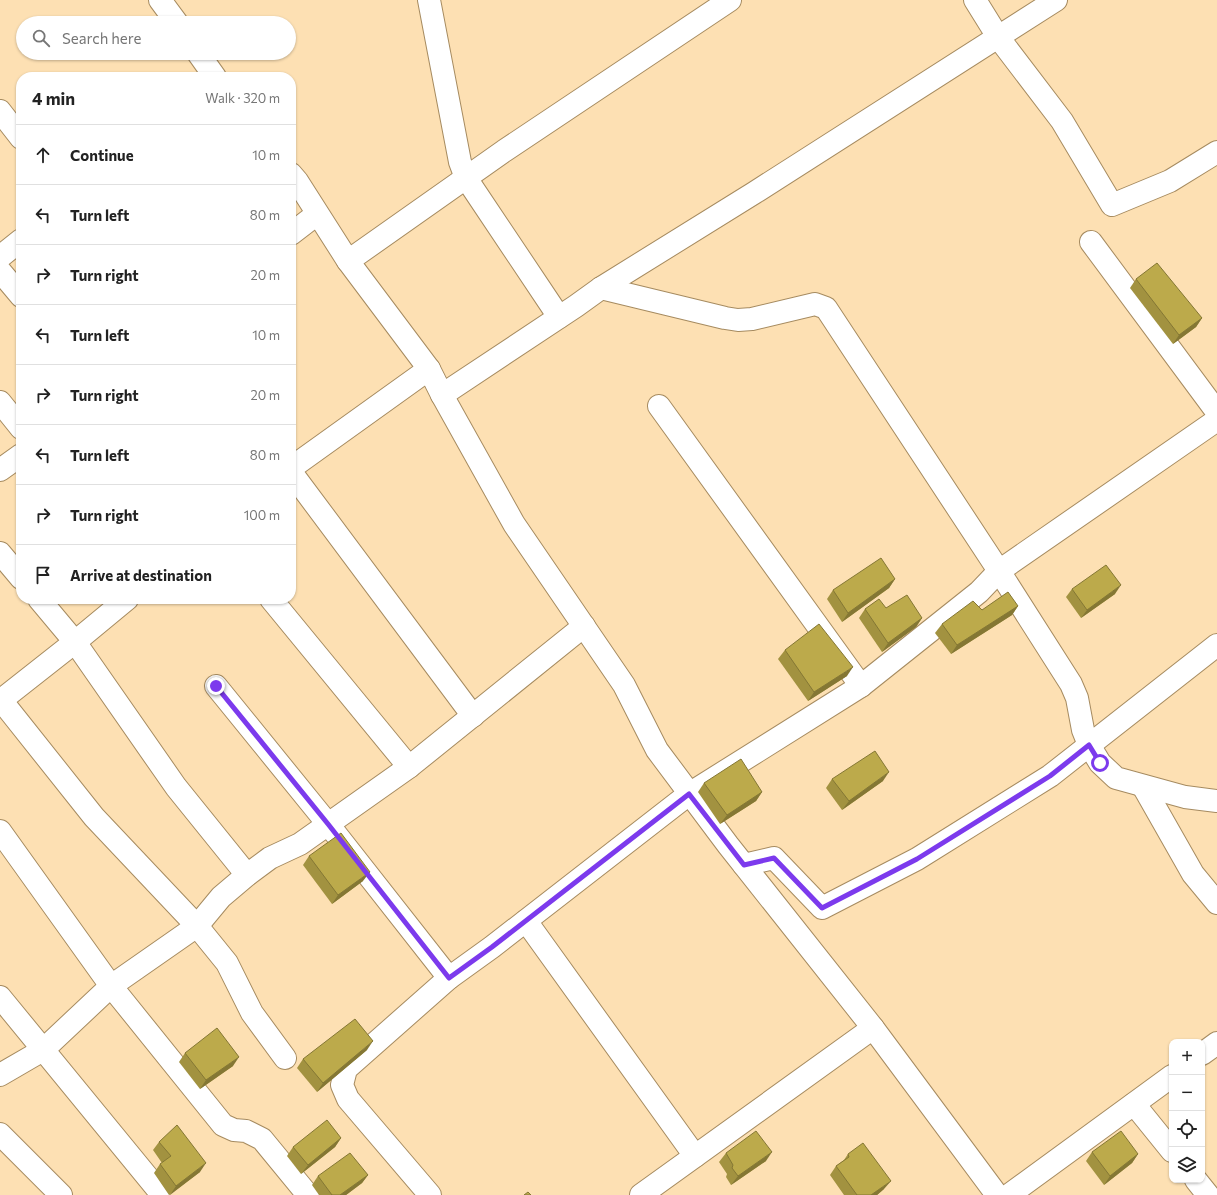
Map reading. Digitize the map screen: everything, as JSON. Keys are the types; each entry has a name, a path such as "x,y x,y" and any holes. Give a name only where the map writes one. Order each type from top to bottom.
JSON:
{"street":[{"path":"429,0 460,162 466,178 559,318"},
{"path":"348,261 466,178 730,0"},
{"path":"975,0 998,37 1062,121 1112,205 1170,181 1217,152"},
{"path":"442,395 559,318 601,288 754,193 1056,0"},
{"path":"163,1 173,16"},
{"path":"203,60 211,72"},
{"path":"0,111 16,132"},
{"path":"296,180 348,261 429,369 514,524 624,685 657,750 744,865 873,1028 997,1195"},
{"path":"296,230 317,214"},
{"path":"1091,242 1217,412"},
{"path":"0,257 16,244"},
{"path":"0,271 16,290"},
{"path":"601,288 738,320 752,319 815,304 826,308 999,571 1071,684 1077,698 1083,730 1089,745 1100,763 1116,778 1185,797 1217,801"},
{"path":"296,464 429,369"},
{"path":"0,402 16,422"},
{"path":"659,406 861,686"},
{"path":"430,1195 348,1099 342,1085 346,1068 449,978 526,921 689,794 861,686 979,592 999,571 1217,420"},
{"path":"0,470 16,458"},
{"path":"296,479 473,716"},
{"path":"0,553 16,572"},
{"path":"43,604 75,642 176,787 247,875"},
{"path":"121,604 0,700 94,817 197,926 227,963 252,1012 286,1058"},
{"path":"275,604 409,767"},
{"path":"0,1075 43,1050 111,986 197,926 222,897 247,875 270,858 300,844 409,767 584,626"},
{"path":"744,865 774,858 822,908 917,859 1050,776 1217,645"},
{"path":"216,686 328,824 449,978"},
{"path":"1143,786 1193,874 1217,903"},
{"path":"0,831 111,986 223,1125 234,1130 246,1131 262,1139 308,1195"},
{"path":"526,921 694,1156"},
{"path":"0,997 159,1191"},
{"path":"641,1195 873,1028"},
{"path":"1205,1052 1217,1043"},
{"path":"1009,1195 1169,1078"},
{"path":"1134,1104 1169,1147"},
{"path":"0,1134 61,1195"},
{"path":"1198,1183 1208,1195"}],"building":[{"path":"1157,263 1202,318 1179,335 1136,279"},
{"path":"881,558 895,579 848,613 833,590"},
{"path":"1106,565 1121,585 1087,610 1072,589"},
{"path":"1008,592 1018,606 957,645 942,624 973,601 982,610"},
{"path":"907,595 922,618 888,643 865,609 879,599 886,608"},
{"path":"819,624 853,667 814,692 785,650"},
{"path":"875,751 889,772 849,801 832,779"},
{"path":"741,759 762,792 727,815 704,783"},
{"path":"341,833 370,872 338,895 309,856"},
{"path":"355,1019 373,1041 323,1083 303,1059"},
{"path":"217,1028 239,1057 206,1080 185,1053"},
{"path":"327,1120 341,1138 308,1165 293,1147"},
{"path":"177,1125 206,1163 176,1186 160,1164 171,1156 159,1142"},
{"path":"756,1131 772,1152 738,1176 732,1168 733,1165 726,1153"},
{"path":"1121,1131 1138,1154 1110,1176 1092,1152"},
{"path":"863,1143 891,1181 871,1195 857,1195 836,1166 849,1157 848,1154"},
{"path":"350,1153 368,1175 340,1195 332,1195 318,1176"},
{"path":"528,1192 531,1195 524,1195"}],"route":[{"path":"216,686 328,824 449,978 492,947 689,794 744,865 774,858 822,908 917,859 1050,776 1089,745 1100,763"}]}
